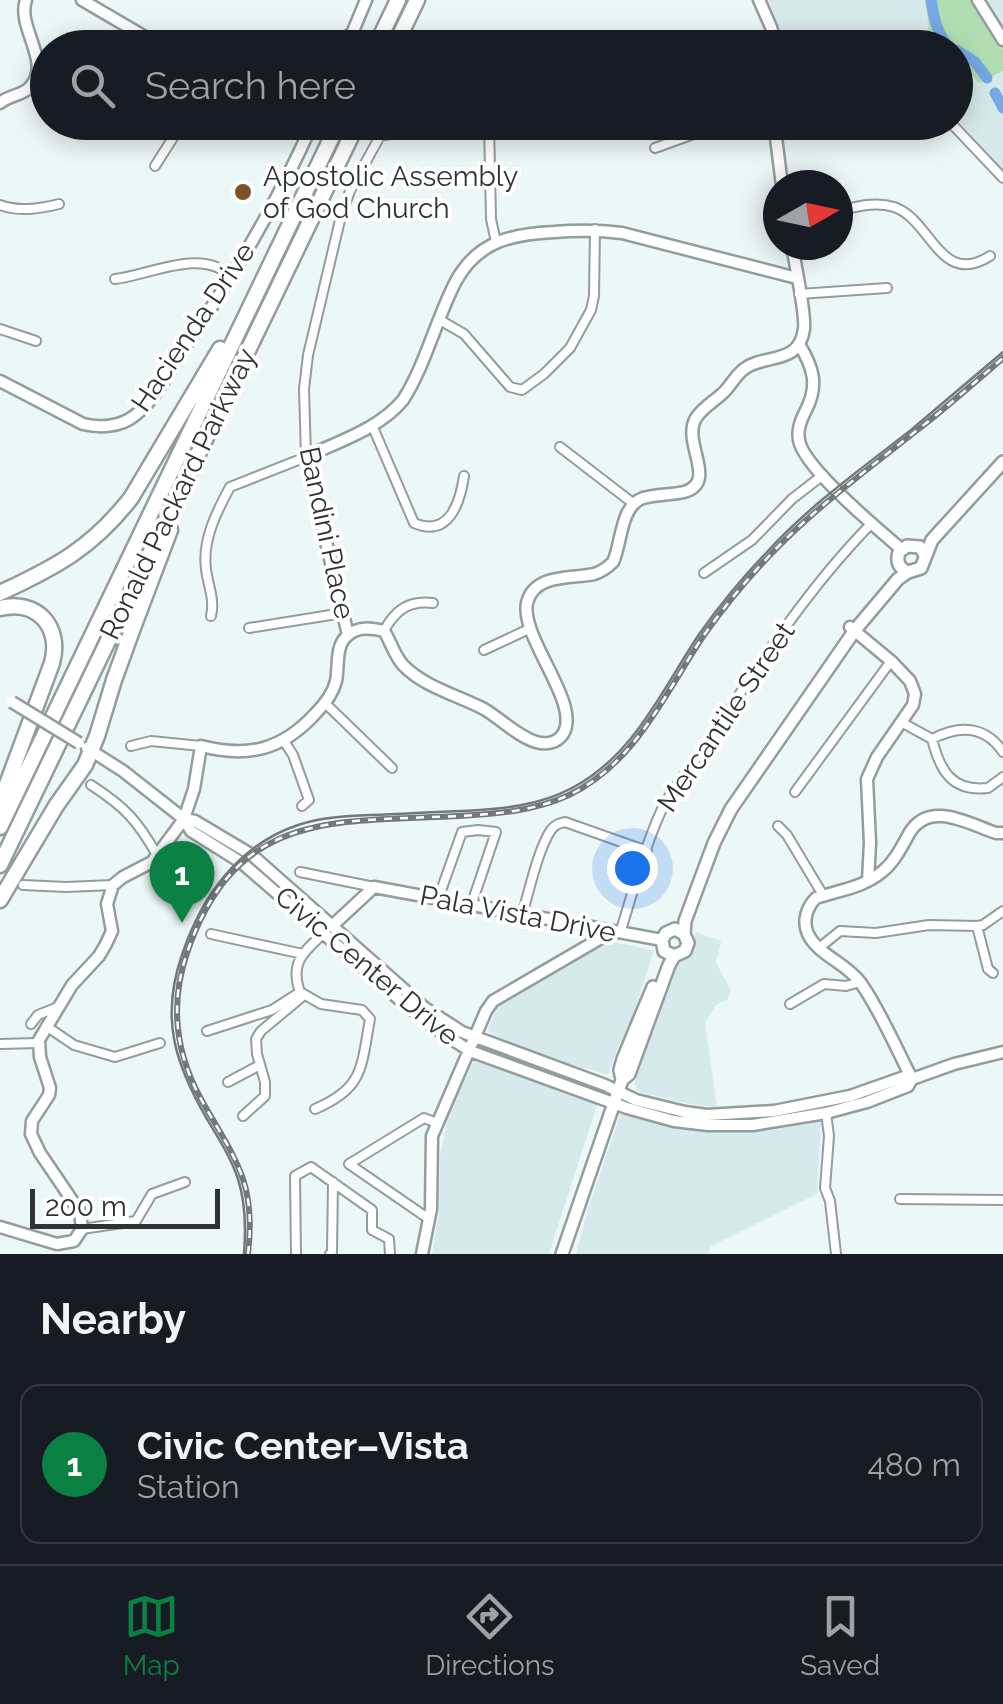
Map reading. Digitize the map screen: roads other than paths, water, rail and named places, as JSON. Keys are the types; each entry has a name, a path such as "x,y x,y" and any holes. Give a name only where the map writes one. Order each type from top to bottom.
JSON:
{"highway":[{"path":"382,30 395,0"},
{"path":"403,30 417,0"},
{"name":"Ronald Packard Parkway","path":"0,827 330,140"},
{"name":"Ronald Packard Parkway","path":"0,865 349,140"},
{"path":"0,593 76,554 116,517 258,289"},
{"path":"0,900 85,764 85,747 218,414"},
{"path":"0,608 22,606 38,613 50,627 54,646 52,663 0,803"}],"main road":[{"path":"903,567 921,568 920,550 926,540 1003,452"},
{"path":"920,550 1003,462"},
{"path":"903,567 898,557 901,549 907,546 920,550"},
{"path":"678,932 724,821 852,628 898,578 903,567"},
{"path":"562,1254 618,1092 620,1070 662,967 666,932 678,932 688,940 683,954 667,949"}],"street":[{"path":"26,0 23,16 30,40"},
{"path":"82,0 133,30"},
{"path":"354,30 366,0"},
{"path":"759,0 772,30"},
{"path":"978,0 1003,40"},
{"path":"0,103 30,86"},
{"path":"155,166 172,140"},
{"name":"Hacienda Drive","path":"0,381 83,424 124,422 144,408 231,277 305,140"},
{"name":"Bandini Place","path":"348,635 306,457 304,382 341,216 378,140"},
{"path":"490,140 496,242"},
{"path":"655,148 677,140"},
{"path":"776,140 780,170"},
{"path":"967,140 1003,178"},
{"path":"0,205 15,210 59,204"},
{"path":"853,208 872,204 892,206 909,216 940,252 965,266 990,256"},
{"path":"211,616 214,604 206,554 212,524 230,486 306,457 372,426 394,410 408,393 463,270 496,242 525,233 595,229 796,278"},
{"path":"440,320 464,334 510,387 522,390 570,348 591,310 595,229"},
{"path":"131,746 151,740 239,753 284,741 326,703 336,685 344,638 370,628 384,631 404,666 436,688 485,710 533,742 552,743 564,732 568,714 531,628 527,603 541,585 566,576 594,574 614,562 634,504 647,497 694,488 700,474 691,438 696,418 745,368 784,358 799,344 804,328 794,260"},
{"path":"115,279 200,262 218,266 231,277"},
{"path":"799,294 887,288"},
{"path":"0,328 36,342"},
{"path":"799,344 810,361 815,380 800,422 798,437 802,451 901,549"},
{"path":"372,426 414,524 433,526 453,513 460,500 464,476"},
{"path":"560,447 634,504"},
{"path":"704,573 752,540 792,499 823,475"},
{"name":"Mercantile Street","path":"615,932 654,827 674,788 791,618 872,524"},
{"path":"384,631 396,612 406,606 433,603"},
{"path":"249,628 343,613"},
{"path":"484,650 531,628"},
{"path":"852,628 910,680 915,694 913,705 876,757 866,779 868,881"},
{"path":"795,792 891,661"},
{"name":"Civic Center Drive","path":"0,694 121,770 184,819 190,831 242,863 425,1008 462,1032 636,1100 712,1115 774,1111 850,1096 904,1077 912,1079 1003,1052"},
{"path":"326,703 392,768"},
{"path":"901,722 932,739 944,772 962,786 988,788 1003,777"},
{"path":"932,739 946,733 980,731 988,734 1003,752"},
{"path":"284,741 308,800 302,806"},
{"path":"0,1227 57,1244 74,1241 82,1228 80,1212 31,1134 32,1122 50,1088 38,1044 72,985 98,956 112,931 107,904 113,885 148,866 184,819 201,746"},
{"path":"91,784 133,817 158,855"},
{"path":"912,1079 860,982 809,936 807,912 811,903 823,895 868,881 888,866 914,826 926,817 949,816 1003,834"},
{"path":"522,916 542,852 558,823 565,822 647,851"},
{"path":"778,826 788,835 823,895"},
{"path":"438,899 462,832 496,832 471,906"},
{"name":"Pala Vista Drive","path":"300,872 615,932 667,949"},
{"path":"23,885 113,885"},
{"path":"315,1109 346,1093 356,1078 370,1019 362,1010 320,1004 302,994 295,970 303,954 374,887"},
{"path":"819,948 840,931 876,933 929,925 977,926 1003,910"},
{"path":"977,926 988,968 993,973"},
{"name":"Civic Center Drive","path":"328,930 400,1000 470,1050 618,1092 674,1121 753,1125 826,1114 908,1086 912,1079"},
{"path":"422,1254 431,1209 432,1136 486,1011 492,1001 615,932"},
{"path":"211,934 303,954"},
{"path":"790,1004 824,984 846,986 860,982"},
{"path":"207,1031 272,1010 302,994"},
{"path":"243,1116 265,1096 256,1039 302,994"},
{"path":"32,1024 38,1015 58,1007"},
{"path":"46,1026 74,1045 115,1057 160,1043"},
{"path":"0,1044 38,1044"},
{"path":"228,1082 260,1065"},
{"path":"836,1254 825,1188 829,1136 826,1114 831,1104 850,1096"},
{"path":"429,1219 349,1164 424,1118 437,1123"},
{"path":"296,1254 295,1176 310,1166 372,1210 372,1230 389,1239 390,1254"},
{"path":"82,1228 136,1221 152,1194 185,1182"},
{"path":"330,1254 333,1182"},
{"path":"900,1199 1003,1200"}],"waterway":[{"path":"931,0 938,30"},
{"path":"973,61 987,78"},
{"path":"995,93 1003,108"}],"tram line":[{"path":"244,1254 245,1216 238,1179 179,1060 172,1020 175,978 182,955 200,913 225,876 257,846 307,822 344,816 519,806 559,794 594,774 630,739 708,623 783,535 1003,352"}],"railway":[{"path":"248,1254 250,1216 246,1188 185,1063 177,1009 187,953 208,906 232,872 261,848 294,833 370,820 515,811 569,795 592,781 631,746 712,625 772,553 824,505 1003,358"}],"place":[{"name":"Apostolic Assembly of God Church","path":"243,192"},
{"name":"Civic Center–Vista","path":"182,923"}]}
